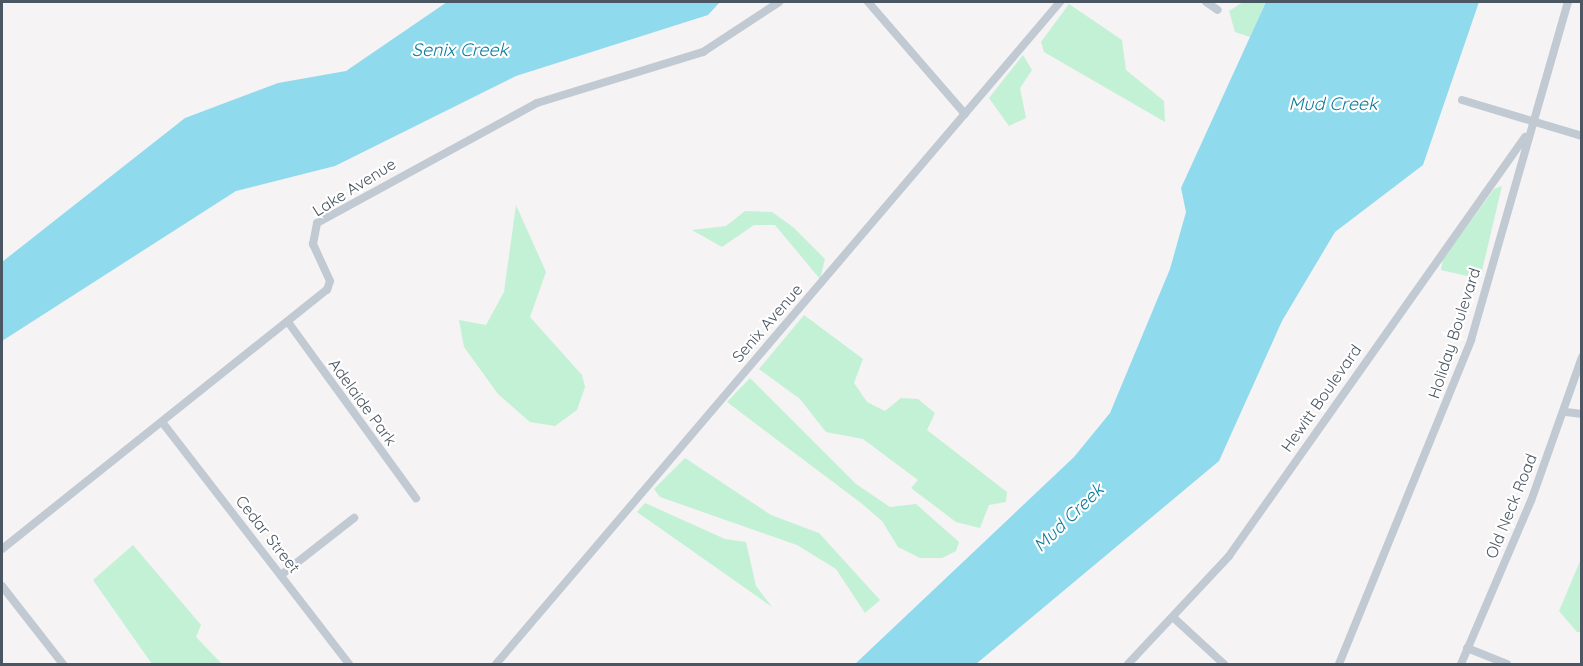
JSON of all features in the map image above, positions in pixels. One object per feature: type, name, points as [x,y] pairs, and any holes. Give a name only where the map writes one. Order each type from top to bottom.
[{"type":"street","name":"Lake Avenue","points":[[2,549],[327,290],[330,281],[313,233],[329,215],[537,103],[715,46],[779,2]]},
{"type":"street","points":[[868,2],[965,114]]},
{"type":"street","name":"Senix Avenue","points":[[496,664],[1060,2]]},
{"type":"street","points":[[1206,2],[1218,10]]},
{"type":"street","name":"Holiday Boulevard","points":[[1339,664],[1471,340],[1525,137],[1568,2]]},
{"type":"street","points":[[1462,100],[1581,136]]},
{"type":"street","name":"Hewitt Boulevard","points":[[1128,664],[1175,619],[1229,556],[1525,137]]},
{"type":"street","name":"Adelaide Park","points":[[288,322],[416,498]]},
{"type":"street","name":"Old Neck Road","points":[[1461,664],[1566,412],[1581,357]]},
{"type":"street","points":[[1566,412],[1581,414]]},
{"type":"street","name":"Cedar Street","points":[[162,422],[349,664]]},
{"type":"street","points":[[281,575],[354,518]]},
{"type":"street","points":[[2,586],[63,664]]},
{"type":"street","points":[[1175,619],[1224,664]]},
{"type":"street","points":[[1467,648],[1507,664]]},
{"type":"green space","points":[[1243,2],[1266,2],[1250,37],[1235,32],[1229,11]]},
{"type":"green space","points":[[1069,4],[1122,40],[1126,70],[1164,101],[1165,122],[1044,52],[1041,42]]},
{"type":"green space","points":[[1023,55],[1032,70],[1020,88],[1026,118],[1009,126],[989,98]]},
{"type":"green space","points":[[1502,186],[1480,279],[1441,270],[1443,259],[1494,189]]},
{"type":"green space","points":[[516,205],[546,272],[530,317],[582,375],[585,387],[577,410],[555,426],[530,422],[498,394],[464,347],[459,320],[486,325],[504,292]]},
{"type":"green space","points":[[745,211],[772,212],[793,227],[825,259],[820,279],[775,225],[754,225],[722,247],[692,230],[726,226]]},
{"type":"green space","points":[[804,315],[863,359],[854,383],[867,402],[885,411],[901,398],[918,399],[935,413],[927,430],[1007,492],[1006,502],[989,505],[980,528],[956,522],[911,488],[918,480],[863,439],[826,432],[800,399],[759,369]]},
{"type":"green space","points":[[750,378],[856,484],[890,507],[916,504],[959,542],[956,551],[942,558],[920,558],[898,547],[882,521],[861,503],[727,402]]},
{"type":"green space","points":[[685,458],[771,515],[819,533],[880,600],[865,613],[836,569],[797,545],[660,497],[654,489]]},
{"type":"green space","points":[[645,503],[725,539],[746,542],[756,586],[772,607],[637,512]]},
{"type":"green space","points":[[133,545],[201,625],[196,637],[222,664],[152,664],[93,580]]},
{"type":"green space","points":[[1581,559],[1581,632],[1577,632],[1559,611]]},
{"type":"water","name":"Senix Creek","points":[[447,2],[720,2],[708,15],[516,76],[335,166],[236,191],[2,341],[2,262],[185,118],[278,83],[346,71]]},
{"type":"water","name":"Mud Creek","points":[[1266,2],[1479,2],[1423,165],[1335,232],[1282,321],[1219,461],[976,664],[855,664],[1074,457],[1110,413],[1170,269],[1186,212],[1181,188]]}]
